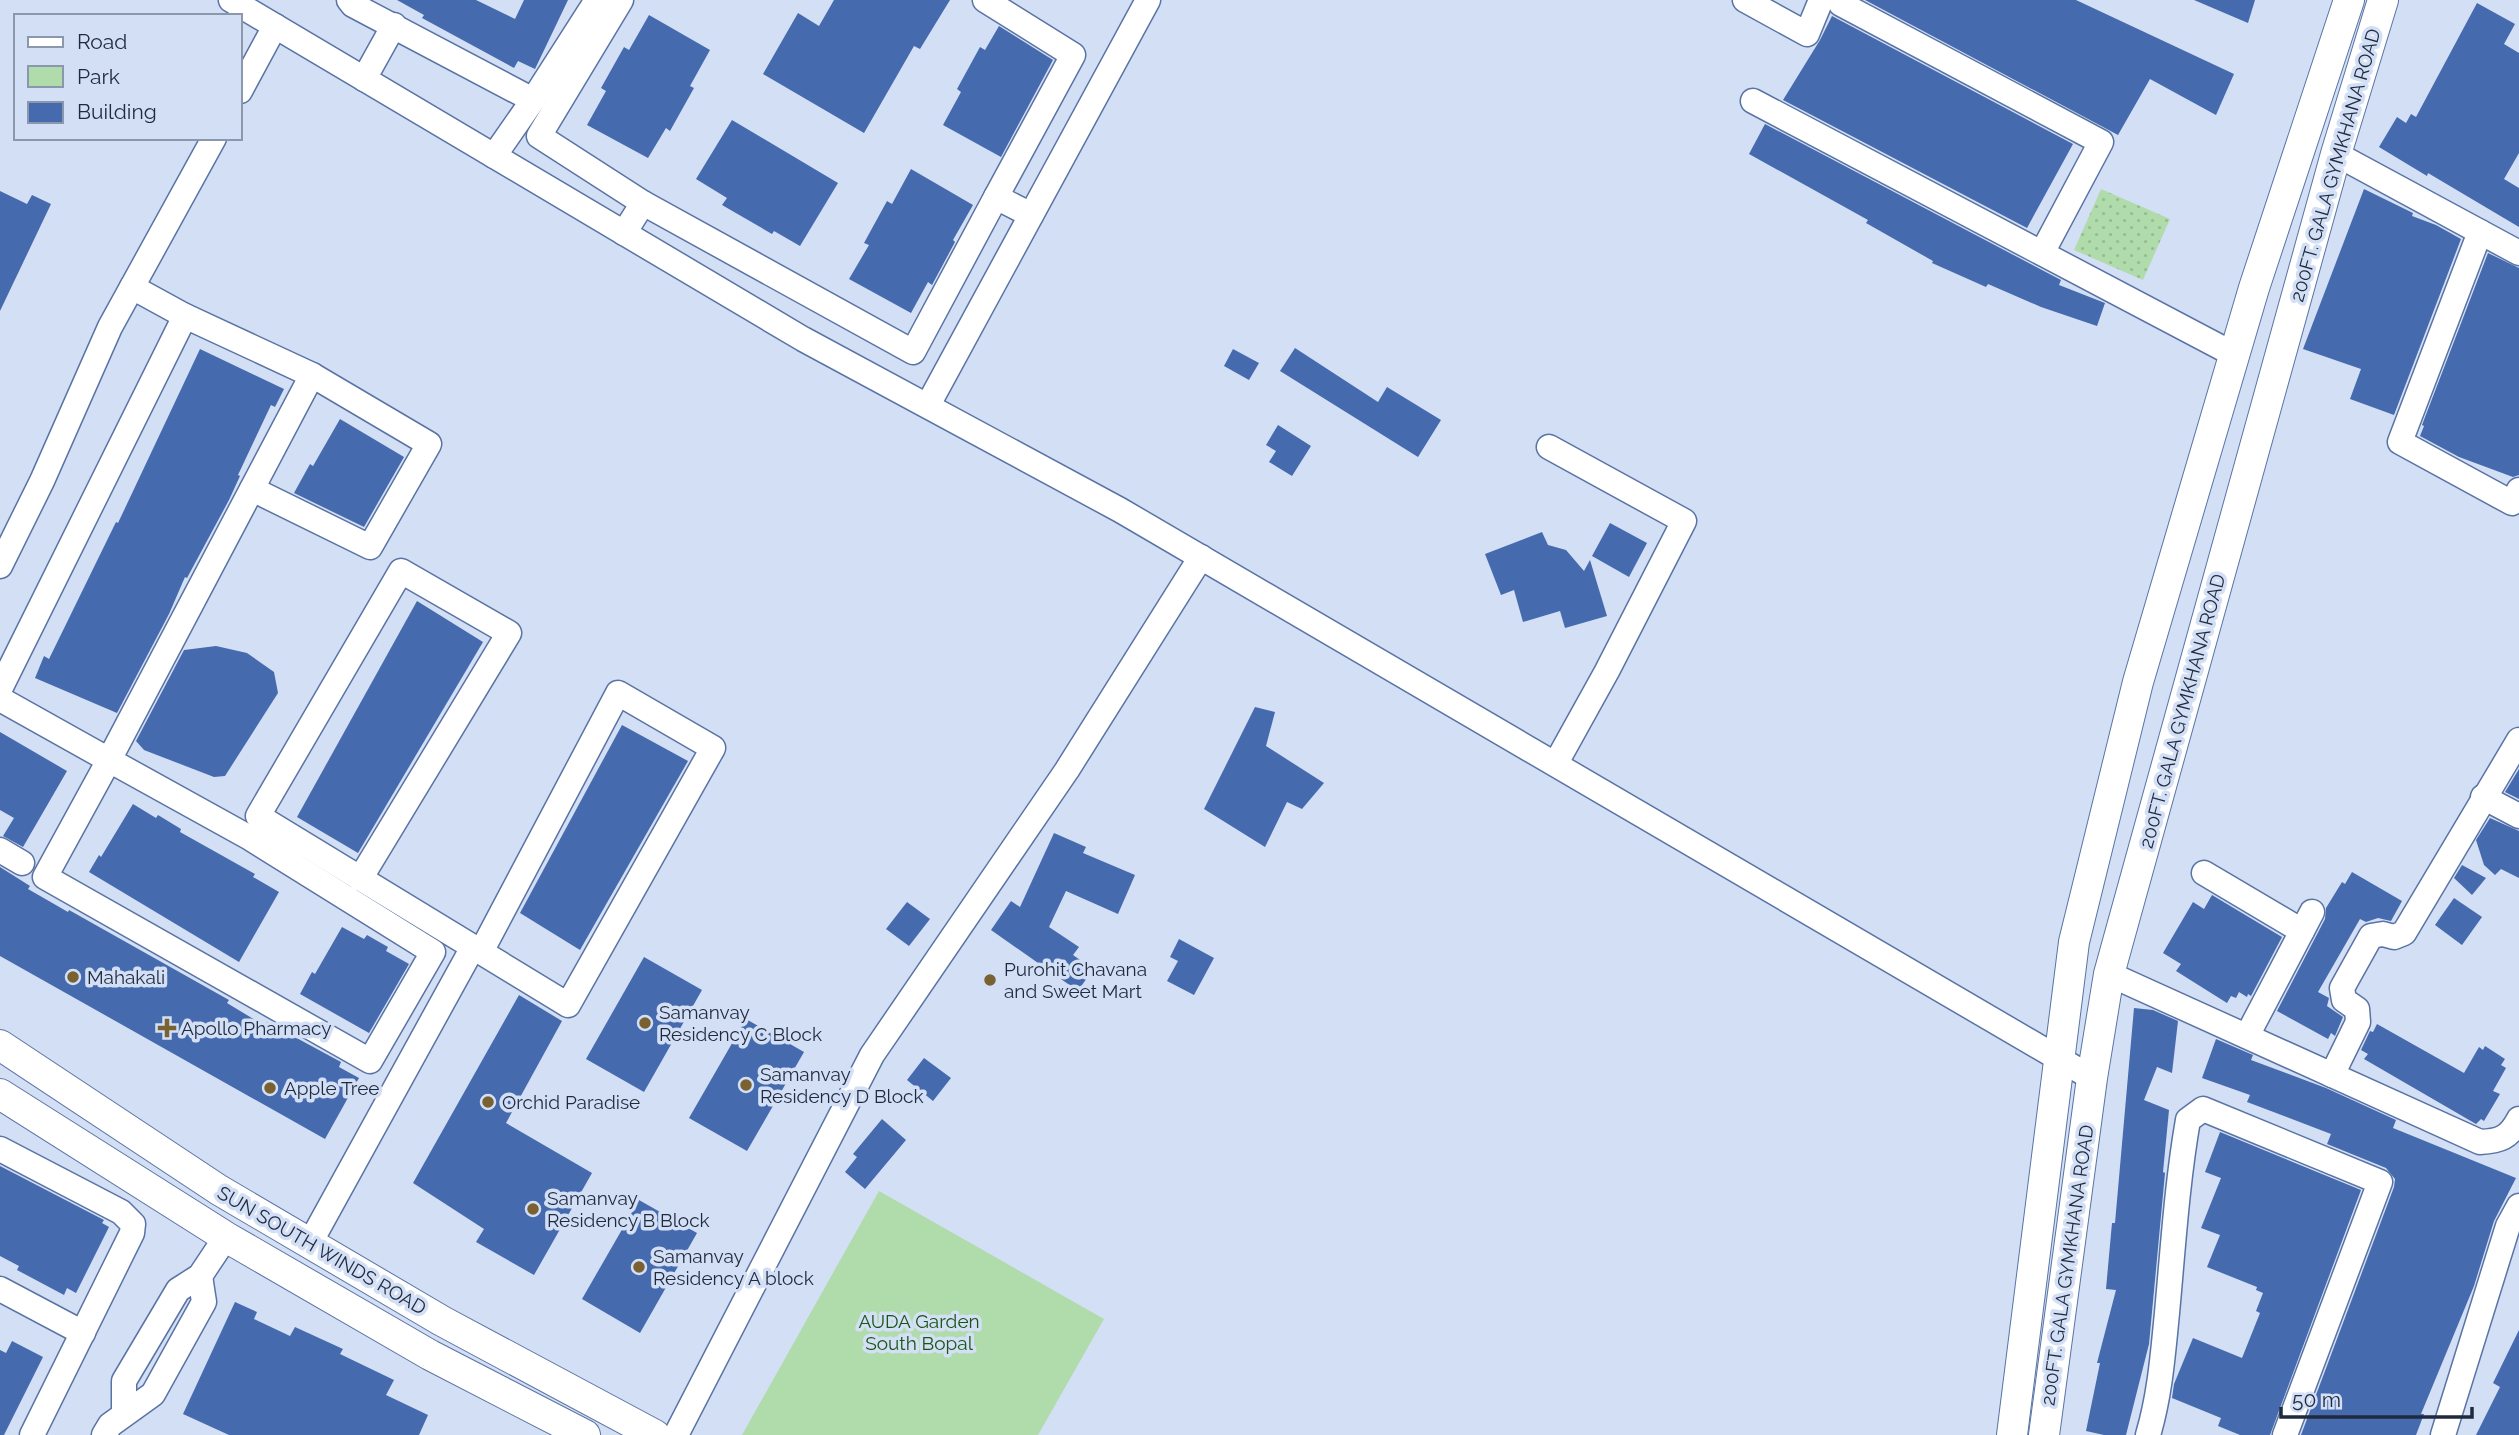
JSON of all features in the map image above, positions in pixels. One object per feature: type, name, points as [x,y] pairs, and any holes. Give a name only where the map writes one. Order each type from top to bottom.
[{"type":"street","points":[[231,0],[803,339],[1120,510],[2092,1078]]},
{"type":"street","points":[[349,0],[353,5],[533,100]]},
{"type":"street","points":[[494,156],[597,0]]},
{"type":"street","points":[[621,0],[539,136],[643,203],[913,352],[1073,55],[985,0]]},
{"type":"street","points":[[928,405],[1148,0]]},
{"type":"street","points":[[1745,0],[1807,34],[1831,2],[2101,142],[2042,253]]},
{"type":"street","points":[[2012,1435],[2074,942],[2138,682],[2254,288],[2349,0]]},
{"type":"street","name":"200FT. GALA GYMKHANA ROAD","points":[[2044,1435],[2092,1078],[2109,974],[2336,154],[2383,0]]},
{"type":"street","points":[[364,79],[394,25]]},
{"type":"street","points":[[242,86],[275,26]]},
{"type":"street","points":[[1753,101],[2235,355]]},
{"type":"street","points":[[0,566],[42,481],[110,327],[213,140]]},
{"type":"street","points":[[2336,154],[2519,253]]},
{"type":"street","points":[[996,197],[1031,215]]},
{"type":"street","points":[[624,233],[643,203]]},
{"type":"street","points":[[2480,232],[2400,442],[2512,503],[2519,490]]},
{"type":"street","points":[[132,287],[185,316],[312,375],[429,444],[370,547],[252,489]]},
{"type":"street","points":[[0,689],[185,316]]},
{"type":"street","points":[[0,699],[109,760],[250,838],[433,952],[370,1062],[45,877],[109,760],[312,375]]},
{"type":"street","points":[[1549,447],[1684,521],[1556,763]]},
{"type":"street","points":[[676,1435],[872,1055],[1067,770],[1201,557]]},
{"type":"street","points":[[310,1243],[477,950],[618,693],[713,748],[568,1005],[477,950],[360,879],[258,816],[401,571],[509,633],[360,879]]},
{"type":"street","points":[[2332,1075],[2358,1022],[2357,1009],[2344,1000],[2342,988],[2371,936],[2383,934],[2394,937],[2404,933],[2519,740]]},
{"type":"street","points":[[2483,797],[2519,816]]},
{"type":"street","points":[[0,850],[22,863]]},
{"type":"street","points":[[2204,873],[2307,921],[2247,1036]]},
{"type":"street","points":[[2109,974],[2480,1142],[2498,1141],[2515,1127],[2519,1119]]},
{"type":"street","name":"SUN SOUTH WINDS ROAD","points":[[0,1045],[219,1190],[442,1321],[655,1435]]},
{"type":"street","points":[[2,1099],[226,1237],[429,1355],[585,1435]]},
{"type":"street","points":[[2148,1435],[2154,1416],[2163,1352],[2180,1165],[2188,1120],[2203,1110],[2380,1182],[2285,1435]]},
{"type":"street","points":[[0,1149],[128,1217],[133,1224],[132,1233],[33,1435]]},
{"type":"street","points":[[128,1217],[144,1185]]},
{"type":"street","points":[[2443,1435],[2508,1226],[2519,1206]]},
{"type":"street","points":[[104,1435],[110,1425],[153,1394],[204,1302],[200,1276],[226,1237]]},
{"type":"street","points":[[0,1289],[83,1333]]},
{"type":"green space","points":[[2101,189],[2170,219],[2143,280],[2074,250]]},
{"type":"green space","name":"AUDA Garden South Bopal","points":[[879,1191],[1104,1319],[1038,1435],[742,1435]]},
{"type":"building","points":[[397,0],[476,0],[515,19],[524,0],[568,0],[535,69],[518,61],[514,68],[422,18],[424,15]]},
{"type":"building","points":[[834,0],[950,0],[920,49],[914,46],[864,133],[763,74],[798,13],[819,26]]},
{"type":"building","points":[[1865,0],[2076,0],[2234,74],[2216,115],[2150,79],[2118,135]]},
{"type":"building","points":[[2194,0],[2255,0],[2248,23]]},
{"type":"building","points":[[2477,3],[2515,24],[2504,44],[2519,53],[2519,153],[2504,179],[2519,188],[2519,227],[2379,147],[2397,117],[2406,123],[2411,114],[2416,117]]},
{"type":"building","points":[[649,15],[710,50],[690,86],[694,88],[670,131],[666,128],[648,158],[587,125],[606,91],[601,88],[624,47],[629,50]]},
{"type":"building","points":[[1832,16],[2073,144],[2027,228],[1783,100]]},
{"type":"building","points":[[999,26],[1053,60],[1001,157],[943,125],[961,92],[957,89],[980,47],[985,50]]},
{"type":"building","points":[[732,120],[838,183],[800,246],[774,231],[772,234],[722,205],[727,198],[696,179]]},
{"type":"building","points":[[1765,124],[2061,280],[2059,285],[2105,303],[2097,326],[2041,307],[1988,284],[1986,287],[1932,263],[1933,261],[1866,223],[1868,220],[1749,154]]},
{"type":"building","points":[[911,169],[973,205],[932,285],[928,282],[911,313],[849,279],[869,245],[864,243],[887,201],[892,204]]},
{"type":"building","points":[[2364,189],[2461,239],[2394,415],[2350,399],[2361,369],[2303,349]]},
{"type":"building","points":[[0,191],[27,204],[32,195],[51,204],[0,311]]},
{"type":"building","points":[[2488,253],[2519,268],[2519,475],[2513,477],[2459,457],[2420,436]]},
{"type":"building","points":[[1295,348],[1378,402],[1387,387],[1441,420],[1418,457],[1280,371]]},
{"type":"building","points":[[200,349],[284,389],[275,407],[271,405],[229,500],[187,578],[185,577],[169,614],[117,713],[35,678],[44,656],[49,659],[116,522],[118,523]]},
{"type":"building","points":[[1233,349],[1259,363],[1249,380],[1224,366]]},
{"type":"building","points":[[340,419],[404,457],[364,527],[294,493]]},
{"type":"building","points":[[1278,425],[1311,446],[1292,476],[1269,462],[1276,451],[1266,445]]},
{"type":"building","points":[[1610,523],[1647,543],[1629,577],[1592,556]]},
{"type":"building","points":[[1542,532],[1548,545],[1566,550],[1584,571],[1590,560],[1607,616],[1565,628],[1560,611],[1523,622],[1514,590],[1501,595],[1485,554]]},
{"type":"building","points":[[417,601],[483,642],[358,853],[297,817]]},
{"type":"building","points":[[216,646],[247,653],[274,672],[278,693],[225,776],[214,777],[144,750],[136,741],[184,650]]},
{"type":"building","points":[[1255,707],[1275,712],[1266,746],[1324,783],[1302,809],[1287,802],[1265,847],[1204,809]]},
{"type":"building","points":[[622,725],[688,761],[580,950],[520,913]]},
{"type":"building","points":[[0,732],[67,771],[23,847],[3,836],[14,818],[0,810]]},
{"type":"building","points":[[2519,769],[2519,799],[2505,792]]},
{"type":"building","points":[[133,804],[156,818],[158,815],[181,829],[180,832],[255,874],[253,877],[279,892],[239,962],[89,872]]},
{"type":"building","points":[[2490,818],[2519,831],[2519,878],[2501,869],[2495,875],[2484,865],[2476,840]]},
{"type":"building","points":[[1054,833],[1086,847],[1083,853],[1135,875],[1118,914],[1066,891],[1049,927],[1079,947],[1073,955],[1093,969],[1078,991],[991,930],[1011,901],[1020,907]]},
{"type":"building","points":[[2462,865],[2486,878],[2472,895],[2454,878]]},
{"type":"building","points":[[0,867],[30,886],[28,889],[229,1000],[227,1003],[265,1026],[267,1022],[341,1062],[339,1067],[359,1078],[325,1139],[0,956]]},
{"type":"building","points":[[2352,872],[2402,901],[2391,921],[2378,918],[2366,922],[2360,919],[2318,992],[2329,998],[2327,1006],[2343,1017],[2335,1036],[2331,1033],[2328,1039],[2277,1011],[2325,919],[2326,908],[2342,882],[2345,884]]},
{"type":"building","points":[[2212,895],[2282,937],[2251,996],[2248,994],[2247,997],[2239,992],[2236,998],[2231,996],[2227,1003],[2176,971],[2181,964],[2163,953],[2193,902],[2204,909]]},
{"type":"building","points":[[2454,898],[2482,917],[2462,945],[2435,925]]},
{"type":"building","points":[[907,902],[930,919],[909,946],[886,929]]},
{"type":"building","points":[[342,927],[364,939],[367,935],[388,947],[386,951],[409,964],[369,1033],[300,994]]},
{"type":"building","points":[[1179,939],[1214,958],[1194,995],[1167,981],[1178,961],[1170,957]]},
{"type":"building","name":"Samanvay Residency C Block","points":[[644,957],[702,990],[644,1092],[586,1059]]},
{"type":"building","points":[[519,995],[562,1021],[506,1123],[592,1173],[534,1275],[476,1242],[484,1229],[413,1183]]},
{"type":"building","points":[[2134,1008],[2153,1010],[2178,1021],[2172,1073],[2157,1067],[2144,1100],[2169,1110],[2149,1344],[2126,1435],[2104,1435],[2086,1431],[2100,1363],[2097,1363],[2116,1290],[2106,1289],[2112,1223],[2115,1223]]},
{"type":"building","name":"Samanvay Residency D Block","points":[[746,1019],[804,1052],[747,1151],[689,1118]]},
{"type":"building","points":[[2377,1024],[2464,1073],[2479,1047],[2483,1050],[2485,1046],[2505,1059],[2501,1065],[2506,1068],[2493,1091],[2500,1094],[2484,1121],[2481,1119],[2476,1124],[2364,1059],[2368,1054],[2361,1050],[2370,1031],[2373,1032]]},
{"type":"building","points":[[2216,1039],[2253,1055],[2251,1060],[2326,1088],[2396,1120],[2393,1128],[2516,1178],[2494,1221],[2474,1286],[2421,1414],[2424,1414],[2416,1435],[2301,1435],[2395,1179],[2386,1168],[2327,1144],[2331,1134],[2247,1102],[2250,1095],[2202,1078]]},
{"type":"building","points":[[924,1058],[951,1078],[933,1101],[907,1080]]},
{"type":"building","points":[[882,1119],[906,1140],[865,1189],[845,1172],[857,1157],[853,1154]]},
{"type":"building","points":[[2220,1132],[2361,1190],[2270,1435],[2240,1435],[2218,1426],[2221,1418],[2172,1398],[2174,1384],[2193,1338],[2242,1358],[2260,1313],[2256,1311],[2263,1293],[2256,1290],[2257,1287],[2207,1267],[2220,1235],[2201,1228],[2221,1178],[2205,1172]]},
{"type":"building","points":[[0,1166],[104,1220],[102,1223],[109,1227],[76,1293],[67,1288],[64,1295],[17,1270],[19,1266],[0,1256]]},
{"type":"building","name":"Samanvay Residency A block","points":[[639,1200],[697,1233],[640,1333],[582,1299]]},
{"type":"building","points":[[235,1302],[257,1312],[254,1319],[290,1336],[295,1327],[343,1349],[340,1354],[394,1380],[386,1395],[428,1415],[419,1435],[229,1435],[183,1414]]},
{"type":"building","points":[[2519,1330],[2519,1435],[2476,1435],[2500,1387],[2493,1383]]},
{"type":"building","points":[[12,1341],[43,1357],[4,1435],[0,1435],[0,1350],[6,1353]]},
{"type":"place","name":"Mahakali","points":[[73,977]]},
{"type":"place","name":"Purohit Chavana and Sweet Mart","points":[[990,980]]},
{"type":"place","name":"Samanvay Residency C Block","points":[[645,1023]]},
{"type":"place","name":"Apollo Pharmacy","points":[[167,1028]]},
{"type":"place","name":"Samanvay Residency D Block","points":[[746,1085]]},
{"type":"place","name":"Apple Tree","points":[[270,1088]]},
{"type":"place","name":"Orchid Paradise","points":[[488,1102]]},
{"type":"place","name":"Samanvay Residency B Block","points":[[533,1209]]},
{"type":"place","name":"Samanvay Residency A block","points":[[639,1267]]}]
